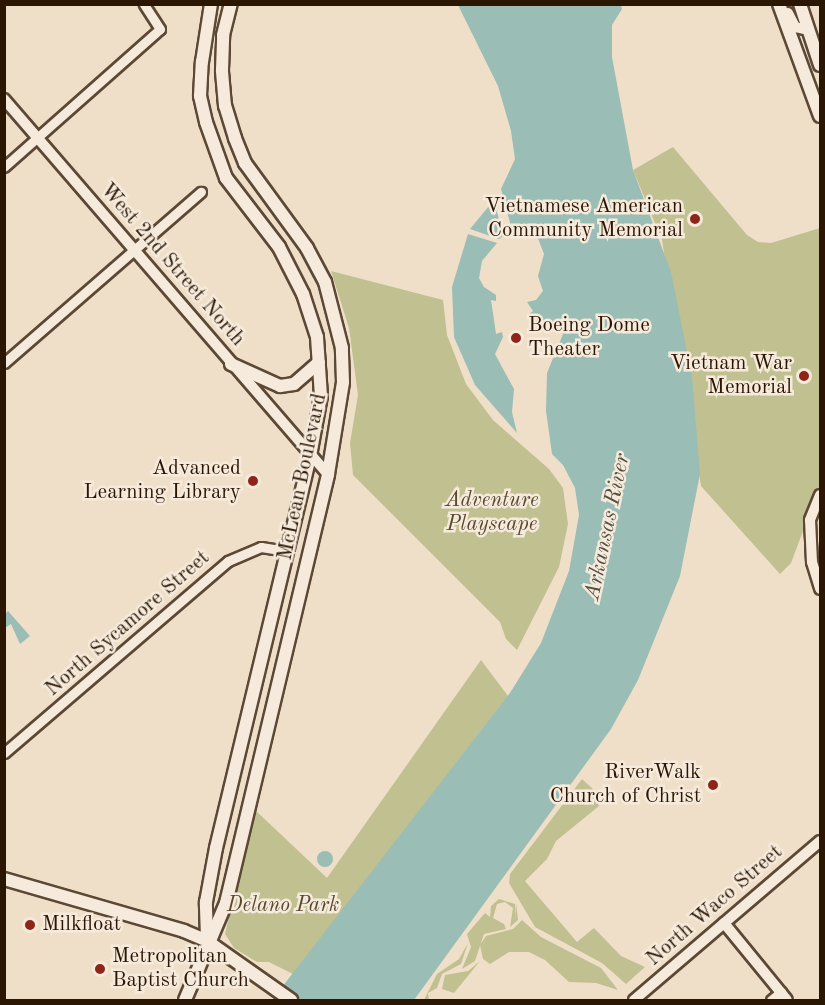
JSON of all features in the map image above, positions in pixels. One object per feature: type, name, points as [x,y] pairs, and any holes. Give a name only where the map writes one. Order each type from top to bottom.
[{"type":"main road","name":"McLean Boulevard","points":[[207,941],[206,902],[216,848],[285,551],[319,418],[319,362],[309,309],[290,266],[226,178],[206,122],[201,96],[202,62],[211,4]]},
{"type":"main road","name":"McLean Boulevard","points":[[185,1000],[207,941],[226,903],[340,416],[340,337],[325,282],[307,248],[245,164],[225,106],[222,70],[223,35],[231,4]]},
{"type":"main road","points":[[779,4],[789,38],[820,116]]},
{"type":"main road","points":[[800,4],[820,65]]},
{"type":"main road","points":[[231,364],[261,381],[280,386],[294,384],[319,362]]},
{"type":"main road","points":[[4,879],[176,928],[207,941],[291,1000]]},
{"type":"street","points":[[4,166],[160,29],[144,4]]},
{"type":"street","points":[[785,4],[795,27],[808,30]]},
{"type":"street","points":[[789,38],[808,30]]},
{"type":"street","name":"West 2nd Street North","points":[[4,99],[310,456],[328,474]]},
{"type":"street","points":[[4,363],[201,192]]},
{"type":"street","points":[[820,495],[810,520],[812,562],[820,589]]},
{"type":"street","points":[[812,542],[820,533]]},
{"type":"street","name":"North Sycamore Street","points":[[4,753],[228,561],[249,549],[285,551]]},
{"type":"street","name":"North Waco Street","points":[[634,1000],[820,841]]},
{"type":"street","points":[[724,923],[784,996],[771,1000]]},
{"type":"green space","points":[[673,147],[747,235],[758,242],[771,243],[820,228],[820,486],[791,563],[780,574],[701,486],[662,240],[633,170]]},
{"type":"green space","name":"Adventure Playscape","points":[[331,271],[443,300],[447,335],[466,384],[493,420],[549,469],[563,488],[568,524],[559,567],[517,650],[506,639],[500,622],[353,475],[350,443],[358,395],[349,328]]},
{"type":"green space","name":"Delano Park","points":[[481,660],[508,696],[293,974],[269,962],[257,962],[234,948],[225,934],[254,809],[327,878]]},
{"type":"green space","points":[[582,779],[594,790],[599,806],[556,841],[547,859],[525,881],[577,942],[594,928],[621,956],[645,967],[626,984],[602,963],[535,927],[509,883],[510,874]]},
{"type":"green space","points":[[499,899],[515,904],[516,919],[516,902],[518,920],[510,927],[513,908],[505,902],[497,904],[493,918],[504,924],[506,929],[484,934],[475,961],[462,969],[471,947],[467,934],[485,913],[490,917],[491,906]]},
{"type":"green space","points":[[522,920],[541,937],[601,968],[618,990],[596,983],[569,982],[545,960],[529,952],[509,952],[490,964],[483,959],[480,945],[486,936],[513,929]]},
{"type":"green space","points":[[468,943],[461,964],[442,974],[437,988],[428,993],[429,1000],[424,1000],[437,974],[459,959]]},
{"type":"green space","points":[[480,961],[454,993],[442,989],[445,975],[468,971]]},
{"type":"water","name":"Arkansas River","points":[[458,5],[621,5],[622,9],[612,25],[612,57],[633,170],[671,272],[692,377],[700,474],[680,576],[638,680],[611,729],[414,1000],[272,1000],[510,693],[541,643],[569,571],[579,515],[575,488],[563,465],[552,454],[546,411],[547,373],[563,334],[530,322],[529,314],[533,311],[527,302],[536,300],[543,291],[538,276],[544,254],[537,236],[527,227],[512,230],[501,189],[515,159],[511,131],[498,86]]},
{"type":"water","points":[[494,200],[503,236],[499,239],[470,229]]},
{"type":"water","points":[[468,234],[497,243],[482,261],[479,278],[484,287],[496,295],[496,301],[491,300],[496,334],[502,332],[503,337],[495,354],[514,389],[512,412],[517,433],[475,385],[454,337],[452,287]]},
{"type":"water","points":[[8,611],[30,636],[20,644],[11,624],[5,628],[5,614]]},
{"type":"water","points":[[325,851],[331,853],[333,859],[331,865],[325,867],[319,865],[317,859],[319,853]]},
{"type":"place","name":"Vietnamese American Community Memorial","points":[[695,219]]},
{"type":"place","name":"Boeing Dome Theater","points":[[516,338]]},
{"type":"place","name":"Vietnam War Memorial","points":[[804,376]]},
{"type":"place","name":"Advanced Learning Library","points":[[253,481]]},
{"type":"place","name":"RiverWalk Church of Christ","points":[[713,785]]},
{"type":"place","name":"Milkfloat","points":[[30,925]]},
{"type":"place","name":"Metropolitan Baptist Church","points":[[100,969]]}]
